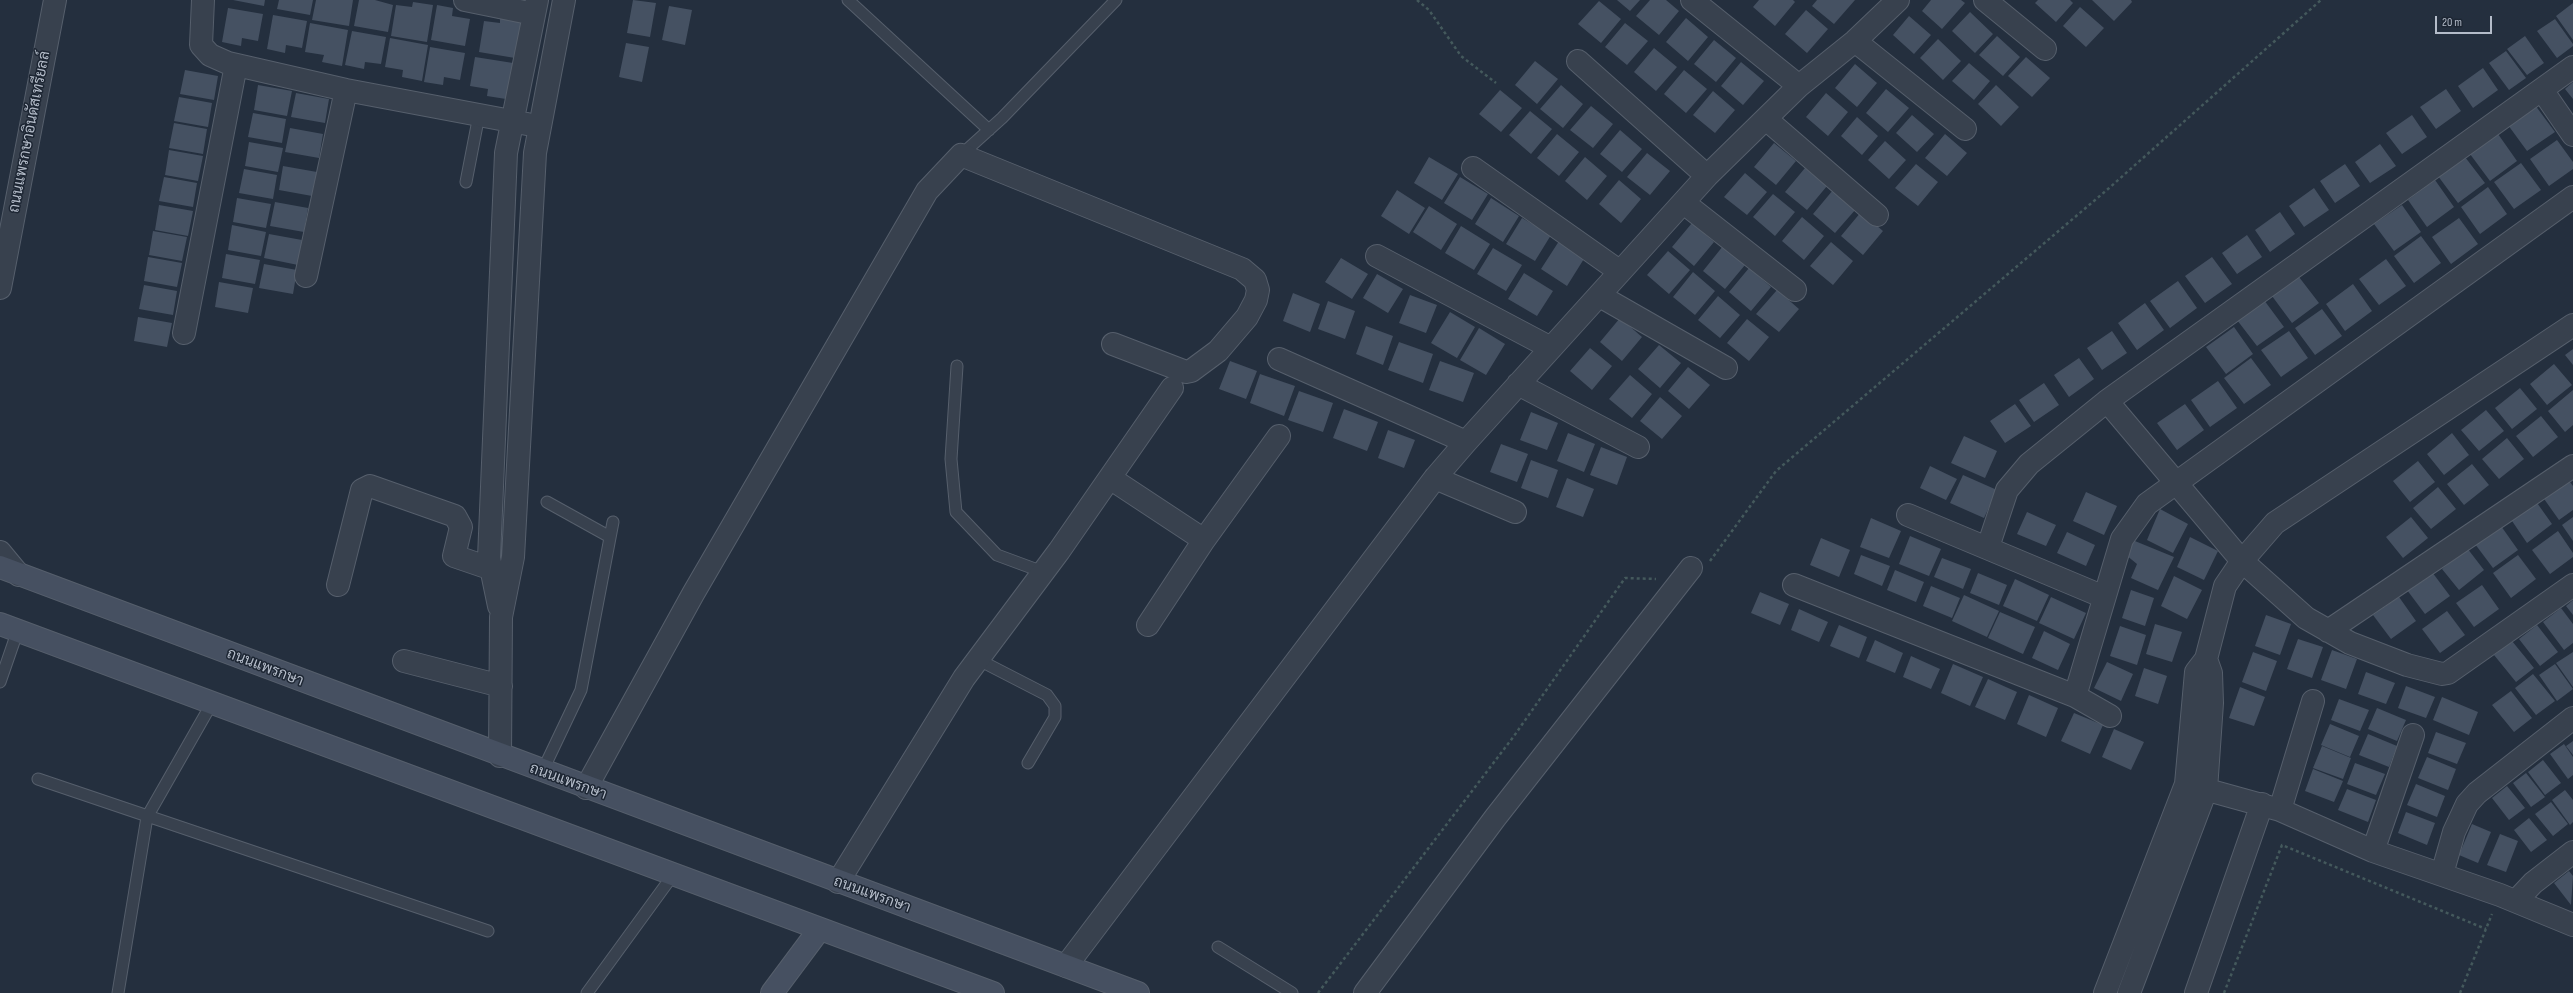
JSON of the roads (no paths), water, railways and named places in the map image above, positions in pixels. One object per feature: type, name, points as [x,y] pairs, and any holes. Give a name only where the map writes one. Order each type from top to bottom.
[{"type":"main road","name":"ถนนแพรกษา","points":[[10,571],[542,772],[1138,993]]},
{"type":"main road","points":[[9,627],[979,991]]},
{"type":"main road","points":[[772,993],[819,930]]},
{"type":"street","name":"ถนนแพรกษาอินดัสเทรียลล์","points":[[0,288],[55,0]]},
{"type":"street","points":[[203,0],[201,45],[210,55],[236,65],[346,90],[540,127]]},
{"type":"street","points":[[466,0],[535,7],[506,153],[489,558],[501,617],[502,686],[500,756]]},
{"type":"street","points":[[501,617],[513,557],[535,153],[564,0]]},
{"type":"street","points":[[1692,0],[1799,86]]},
{"type":"street","points":[[1984,0],[2045,49]]},
{"type":"street","points":[[1066,966],[1435,478],[1518,384],[1600,296],[1619,271],[1684,203],[1707,176],[1799,86],[1855,41],[1889,3]]},
{"type":"street","points":[[1855,41],[1965,129]]},
{"type":"street","points":[[1578,61],[1707,176]]},
{"type":"street","points":[[184,334],[236,65]]},
{"type":"street","points":[[1988,547],[2007,490],[2029,464],[2106,401],[2573,67]]},
{"type":"street","points":[[306,276],[346,90]]},
{"type":"street","points":[[2542,90],[2573,135]]},
{"type":"street","points":[[1766,119],[1877,215]]},
{"type":"street","points":[[586,788],[693,594],[927,191],[961,155],[1242,269],[1255,280],[1258,290],[1256,300],[1247,317],[1218,351],[1191,371],[1186,372],[1113,344]]},
{"type":"street","points":[[1473,168],[1619,271]]},
{"type":"street","points":[[2075,696],[2122,539],[2147,504],[2573,196]]},
{"type":"street","points":[[1684,203],[1795,290]]},
{"type":"street","points":[[1377,256],[1551,348]]},
{"type":"street","points":[[1600,296],[1726,368]]},
{"type":"street","points":[[2129,993],[2196,787],[2212,703],[2211,673],[2206,659],[2225,586],[2242,561],[2275,523],[2573,325]]},
{"type":"street","points":[[499,334],[525,336]]},
{"type":"street","points":[[1279,359],[1466,442]]},
{"type":"street","points":[[1518,384],[1638,447]]},
{"type":"street","points":[[838,882],[964,678],[979,660],[1043,572],[1172,388]]},
{"type":"street","points":[[2106,401],[2242,561],[2306,618],[2350,643],[2407,665],[2442,674],[2448,673],[2573,585]]},
{"type":"street","points":[[1148,625],[1204,540],[1279,436]]},
{"type":"street","points":[[2328,631],[2573,466]]},
{"type":"street","points":[[1110,478],[1204,540]]},
{"type":"street","points":[[1435,478],[1515,512]]},
{"type":"street","points":[[338,585],[362,490],[370,486],[454,516],[461,528],[454,556],[492,569]]},
{"type":"street","points":[[1908,515],[1988,547],[2104,597]]},
{"type":"street","points":[[0,552],[10,571]]},
{"type":"street","points":[[1364,993],[1495,818],[1700,566]]},
{"type":"street","points":[[1794,584],[2075,696],[2110,716]]},
{"type":"street","points":[[404,661],[502,686]]},
{"type":"street","points":[[2196,993],[2313,701]]},
{"type":"street","points":[[2442,874],[2454,832],[2467,804],[2477,793],[2573,718]]},
{"type":"street","points":[[2373,851],[2413,735]]},
{"type":"street","points":[[2196,787],[2271,807],[2373,851],[2516,901],[2573,925]]},
{"type":"street","points":[[2105,993],[2196,787]]},
{"type":"street","points":[[2516,901],[2533,883],[2573,852]]},
{"type":"lane","points":[[848,0],[989,130]]},
{"type":"lane","points":[[961,155],[989,130],[1116,0]]},
{"type":"lane","points":[[466,182],[479,115]]},
{"type":"lane","points":[[957,366],[951,459],[956,512],[997,555],[1043,572]]},
{"type":"lane","points":[[547,502],[610,537]]},
{"type":"lane","points":[[542,772],[581,690],[613,522]]},
{"type":"lane","points":[[0,682],[9,627]]},
{"type":"lane","points":[[979,660],[1047,695],[1055,706],[1054,718],[1028,763]]},
{"type":"lane","points":[[118,993],[147,817],[212,703]]},
{"type":"lane","points":[[38,779],[488,931]]},
{"type":"lane","points":[[586,993],[673,875]]},
{"type":"lane","points":[[1218,948],[1292,993]]}]
